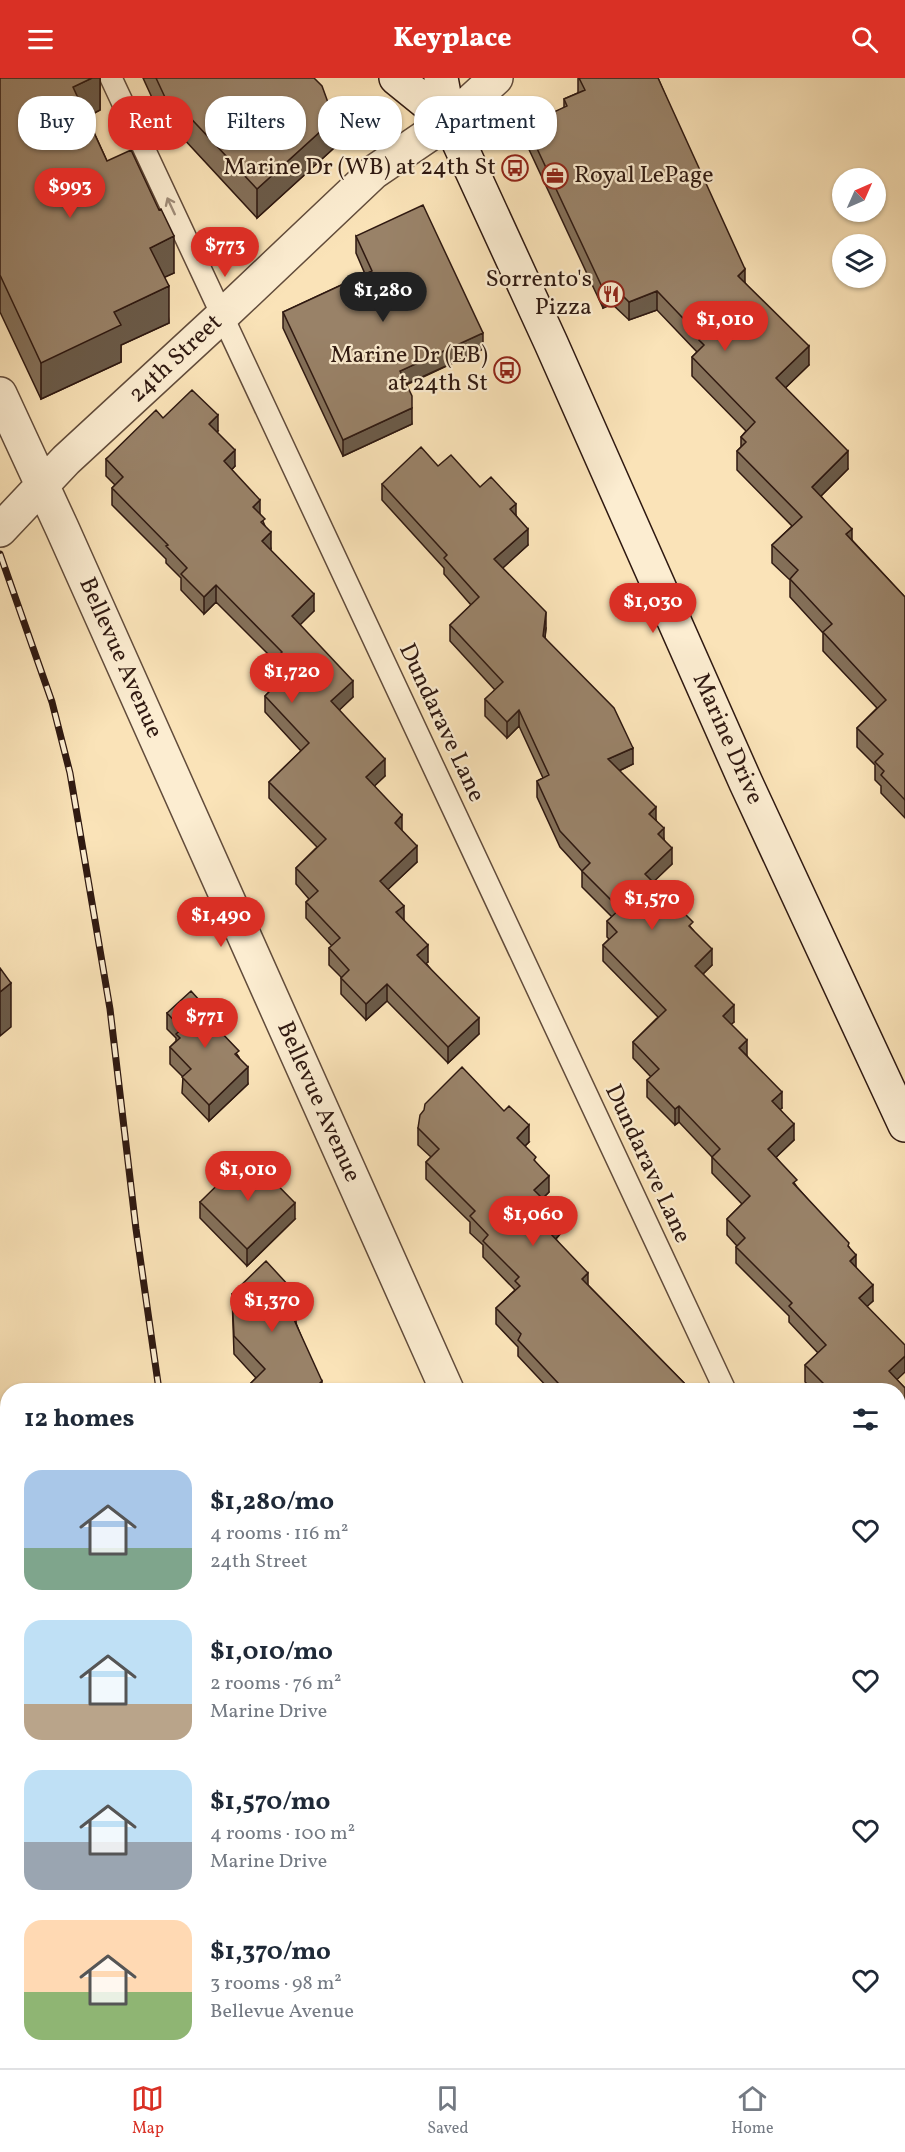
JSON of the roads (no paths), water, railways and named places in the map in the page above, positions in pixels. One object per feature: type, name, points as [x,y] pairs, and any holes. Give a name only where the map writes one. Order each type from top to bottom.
[{"type":"street","name":"Marine Drive","points":[[396,78],[418,96]]},
{"type":"street","name":"Marine Drive","points":[[441,78],[444,96]]},
{"type":"street","name":"24th Street","points":[[476,96],[496,78]]},
{"type":"street","name":"24th Street","points":[[0,530],[42,485],[374,172],[414,145]]},
{"type":"street","name":"Marine Drive","points":[[462,150],[551,342],[746,783],[905,1125]]},
{"type":"street","name":"Bellevue Avenue","points":[[0,394],[444,1383]]},
{"type":"lane","name":"Dundarave Lane","points":[[111,78],[722,1383]]},
{"type":"railway","points":[[0,554],[52,702],[70,773],[110,1009],[136,1229],[158,1383]]},
{"type":"place","name":"Marine Dr (WB) at 24th St","points":[[515,168]]},
{"type":"place","name":"Royal LePage","points":[[555,176]]},
{"type":"place","name":"Sorrento's Pizza","points":[[611,294]]},
{"type":"place","name":"Marine Dr (EB) at 24th St","points":[[507,370]]}]
